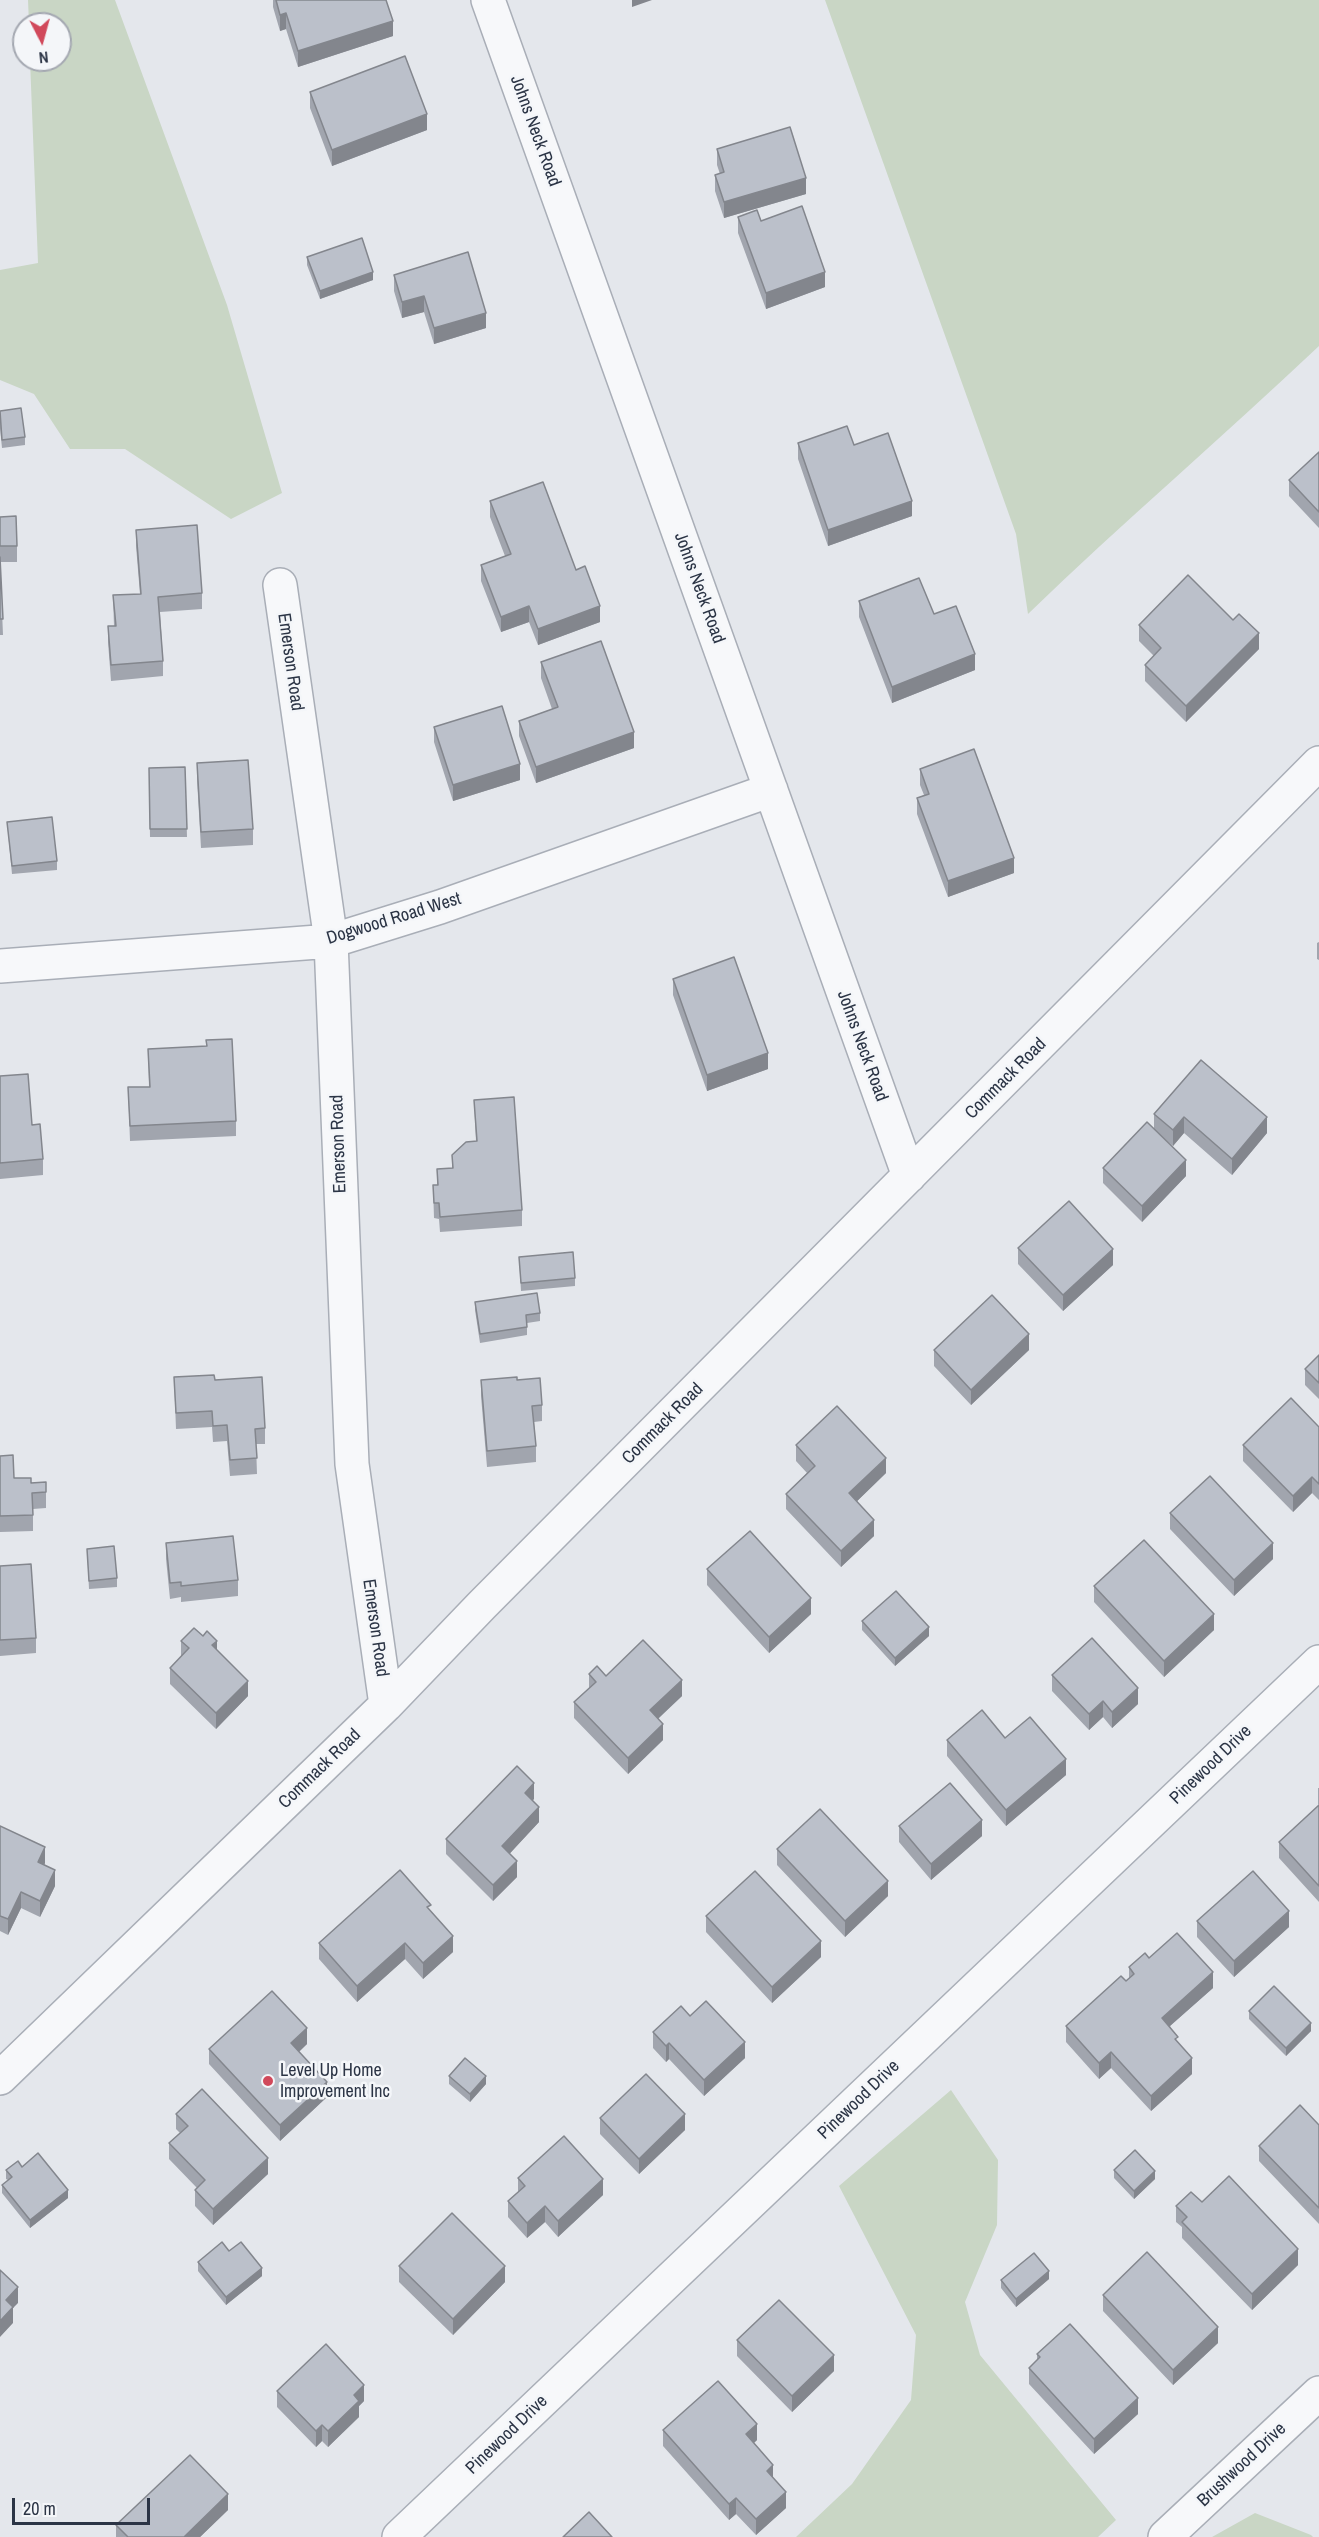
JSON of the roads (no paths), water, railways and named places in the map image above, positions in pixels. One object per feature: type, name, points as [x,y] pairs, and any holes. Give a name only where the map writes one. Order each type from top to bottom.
[{"type":"street","name":"Johns Neck Road","points":[[488,0],[909,1176]]},
{"type":"street","name":"Emerson Road","points":[[280,585],[331,941],[352,1464],[386,1705]]},
{"type":"street","name":"Commack Road","points":[[0,2078],[386,1705],[482,1605],[1319,763]]},
{"type":"street","name":"Dogwood Road West","points":[[0,966],[331,941],[440,907],[771,790]]},
{"type":"street","name":"Pinewood Drive","points":[[399,2537],[1319,1662]]},
{"type":"street","name":"Brushwood Drive","points":[[1165,2537],[1319,2393]]},
{"type":"place","name":"Level Up Home Improvement Inc","points":[[268,2081]]}]
